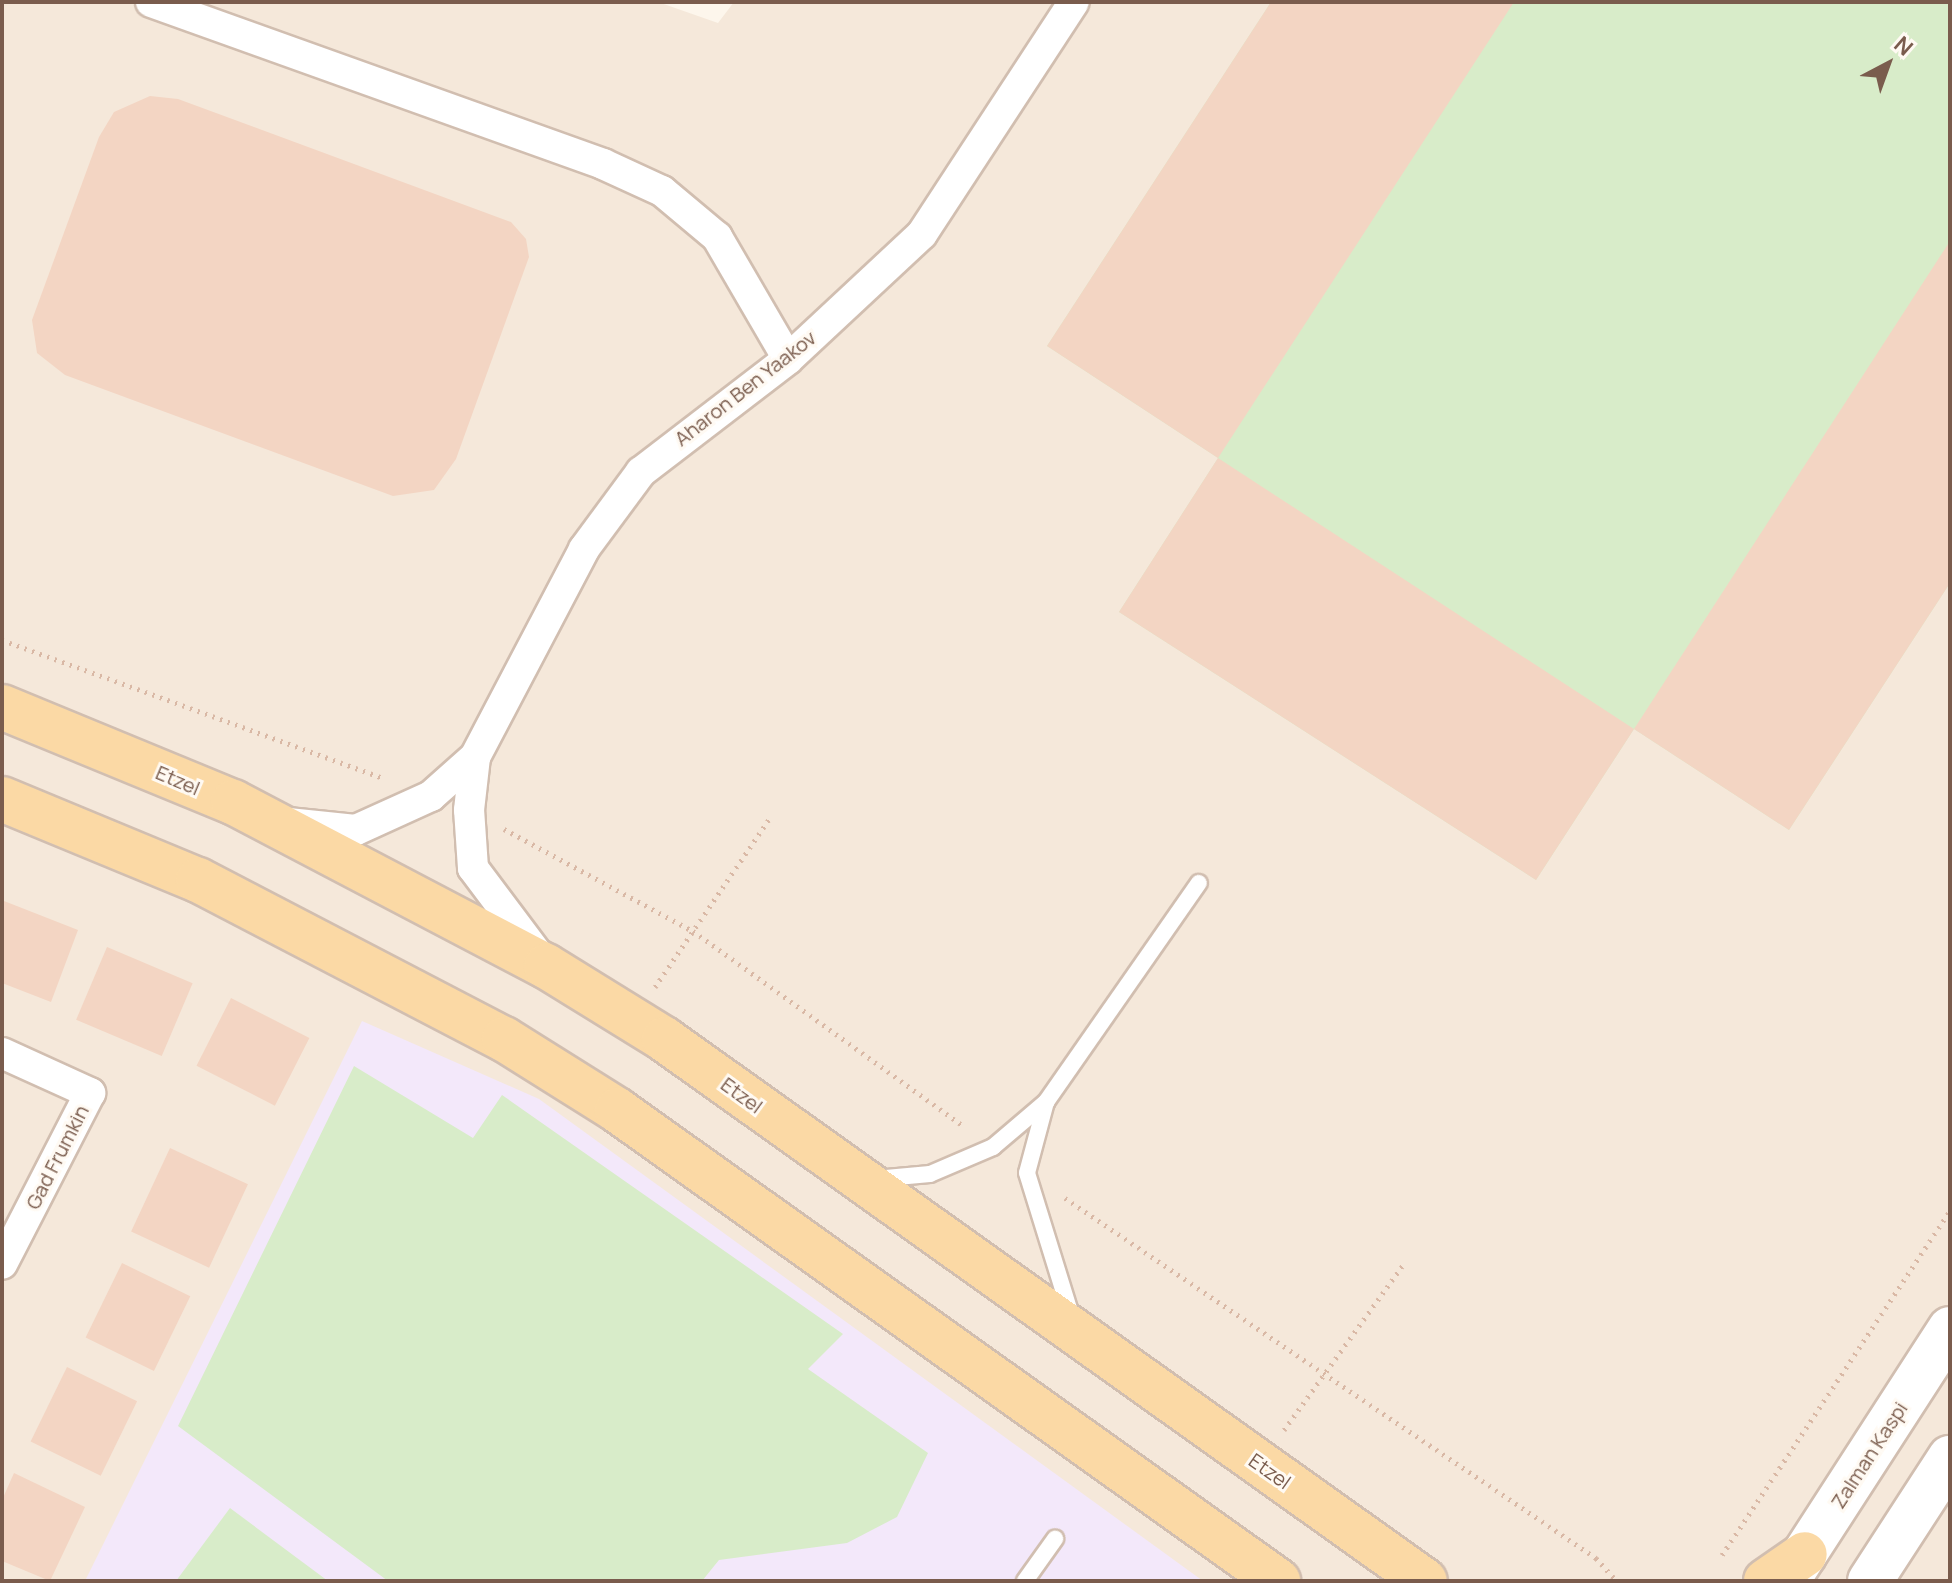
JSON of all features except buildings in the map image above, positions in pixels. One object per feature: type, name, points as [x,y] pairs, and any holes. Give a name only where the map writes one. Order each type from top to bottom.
[{"type":"main road","name":"Etzel","points":[[2,707],[272,821],[546,966],[633,1020],[862,1180],[1425,1581]]},
{"type":"main road","points":[[2,799],[198,880],[504,1039],[617,1110],[1278,1581]]},
{"type":"main road","points":[[1766,1581],[1796,1567]]},
{"type":"street","points":[[151,2],[603,164],[662,191],[717,237],[788,359]]},
{"type":"street","name":"Aharon Ben Yaakov","points":[[272,821],[356,830],[431,796],[475,757],[584,549],[641,472],[788,359],[922,234],[1074,2]]},
{"type":"street","name":"Aharon Ben Yaakov","points":[[475,757],[469,810],[473,868],[546,966]]},
{"type":"street","name":"Gad Frumkin","points":[[2,1053],[90,1093],[2,1264]]},
{"type":"street","name":"Zalman Kaspi","points":[[1796,1567],[1950,1329]]},
{"type":"street","points":[[1870,1581],[1950,1458]]},
{"type":"lane","points":[[862,1180],[930,1174],[993,1147],[1046,1102],[1199,883]]},
{"type":"lane","points":[[1046,1102],[1027,1173],[1078,1334]]},
{"type":"lane","points":[[1025,1581],[1055,1539]]},
{"type":"path","points":[[2,640],[431,796]]},
{"type":"path","points":[[469,810],[693,931],[993,1147]]},
{"type":"path","points":[[633,1020],[769,819]]},
{"type":"path","points":[[1027,1173],[1326,1372],[1596,1558],[1617,1581]]},
{"type":"path","points":[[1722,1555],[1950,1210]]},
{"type":"path","points":[[1260,1463],[1405,1262]]},
{"type":"shaded area","points":[[2,2],[658,2],[718,23],[734,2],[1950,2],[1950,1581],[2,1581]]},
{"type":"shaded area","points":[[362,1021],[539,1099],[1203,1581],[85,1581]]},
{"type":"green space","points":[[1271,2],[1950,2],[1950,583],[1789,830],[1634,729],[1536,880],[1119,612],[1218,458],[1047,346]]},
{"type":"green space","points":[[354,1066],[473,1138],[502,1095],[843,1334],[808,1369],[928,1453],[897,1517],[847,1543],[719,1560],[702,1581],[388,1581],[178,1426]]},
{"type":"green space","points":[[230,1508],[328,1581],[176,1581]]}]
